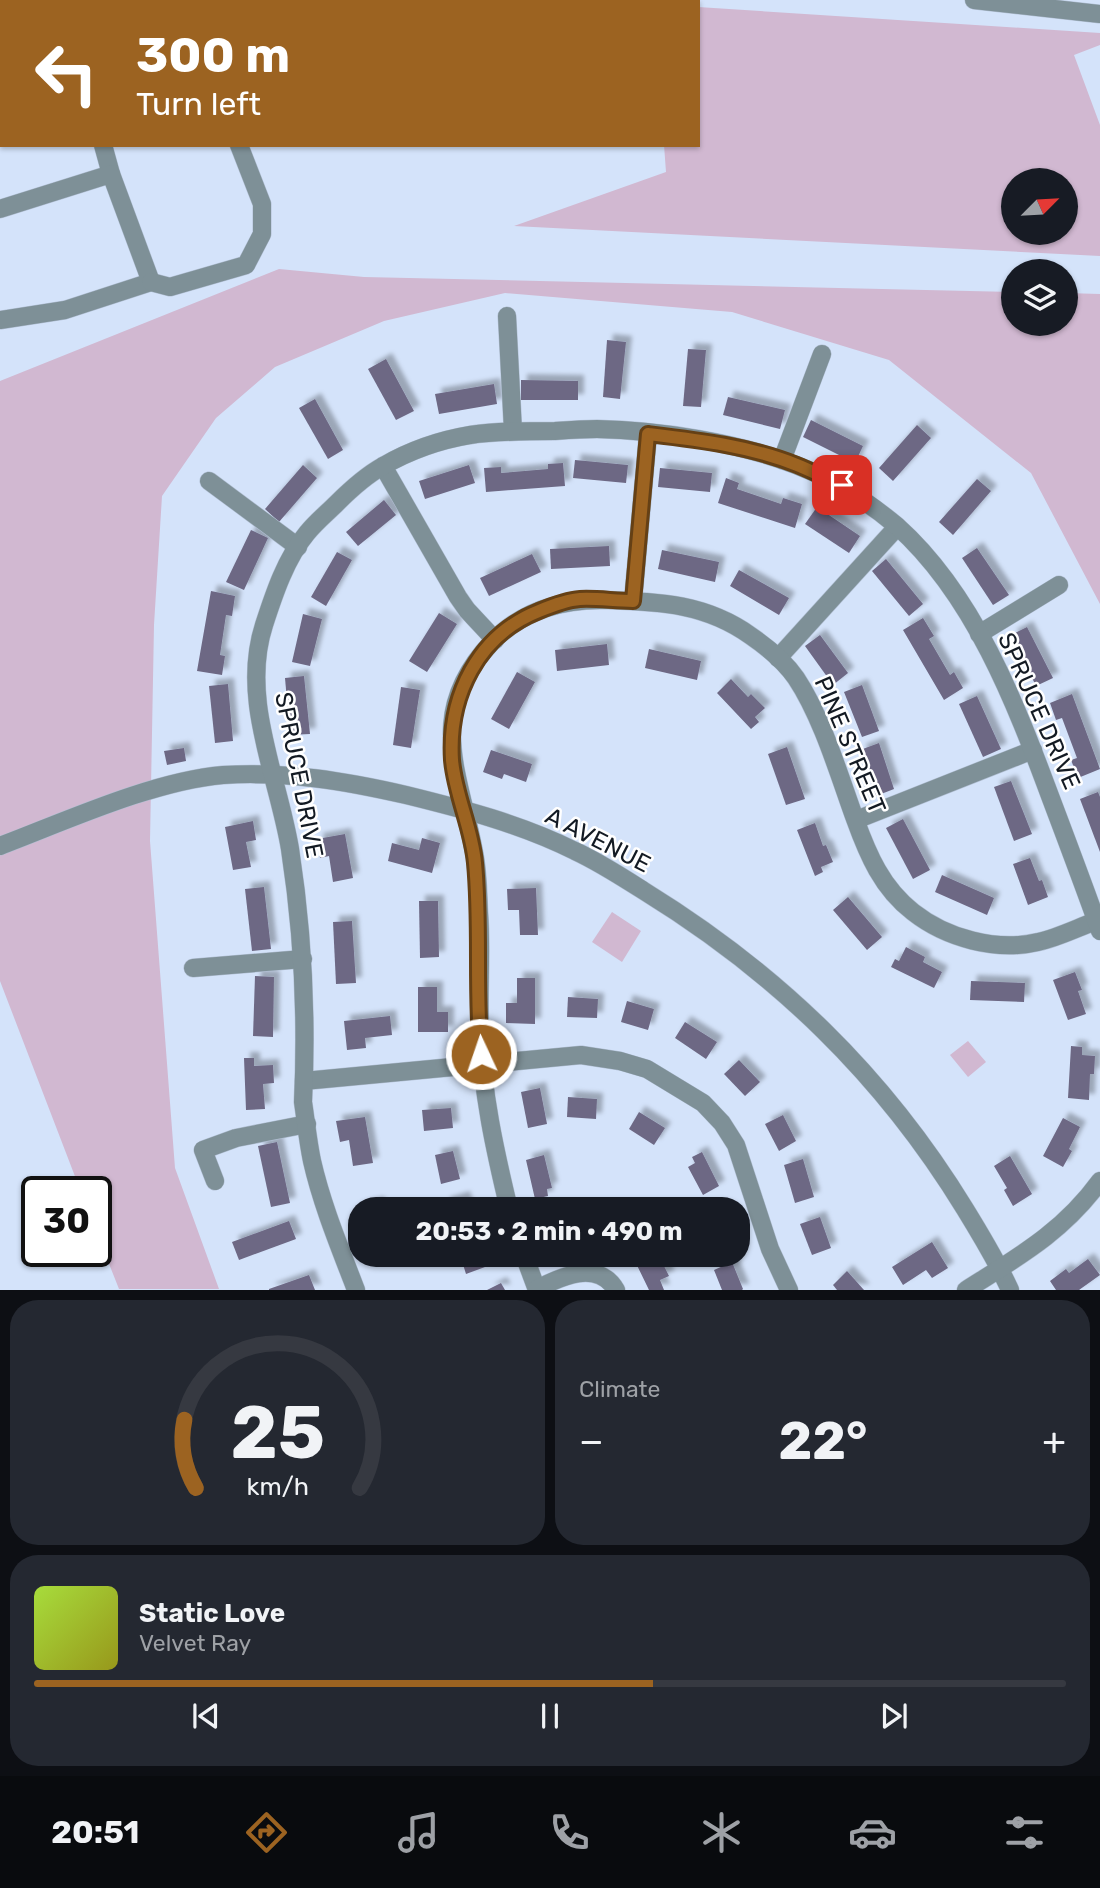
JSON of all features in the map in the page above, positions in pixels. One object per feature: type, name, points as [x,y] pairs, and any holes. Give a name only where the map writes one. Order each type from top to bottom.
[{"type":"street","points":[[974,0],[1100,14]]},
{"type":"street","points":[[104,147],[151,282]]},
{"type":"street","points":[[0,320],[65,310],[151,282],[170,287],[246,265],[262,234],[262,204],[240,147]]},
{"type":"street","points":[[0,209],[111,174]]},
{"type":"street","points":[[507,316],[513,431]]},
{"type":"street","points":[[782,460],[822,354]]},
{"type":"street","name":"SPRUCE DRIVE","points":[[356,1290],[335,1237],[312,1162],[303,1102],[303,959],[289,845],[264,740],[257,683],[258,652],[280,580],[305,535],[354,486],[383,466],[413,451],[467,436],[513,431],[597,429],[692,439],[744,449],[782,460],[842,485],[897,527],[928,560],[955,596],[997,665],[1033,750],[1098,926]]},
{"type":"street","points":[[633,601],[648,434]]},
{"type":"street","points":[[383,466],[458,597],[495,640]]},
{"type":"street","points":[[209,481],[298,547]]},
{"type":"street","points":[[778,658],[897,527]]},
{"type":"street","points":[[979,634],[1059,585]]},
{"type":"street","name":"PINE STREET","points":[[506,1197],[493,1144],[482,1064],[480,928],[476,873],[453,762],[452,725],[463,683],[482,653],[521,618],[578,599],[685,606],[709,612],[751,636],[795,676],[812,705],[865,847],[894,894],[913,912],[936,926],[970,940],[1001,946],[1037,942],[1098,926]]},
{"type":"street","points":[[856,820],[1033,750]]},
{"type":"street","name":"A AVENUE","points":[[0,846],[100,808],[177,784],[218,776],[272,775],[316,777],[463,809],[528,831],[575,851],[688,918],[789,996],[877,1086],[917,1137],[951,1187],[1010,1290]]},
{"type":"street","points":[[193,968],[303,959]]},
{"type":"street","points":[[304,1081],[581,1055],[620,1061],[647,1069],[704,1103],[722,1123],[736,1145],[770,1249],[789,1290]]},
{"type":"street","points":[[215,1181],[203,1150],[236,1138],[307,1124]]},
{"type":"street","points":[[966,1290],[1016,1260],[1052,1233],[1085,1202],[1100,1181]]},
{"type":"street","points":[[529,1267],[537,1289],[566,1274],[584,1272],[600,1275],[614,1285],[616,1290]]},
{"type":"shaded area","points":[[700,7],[1100,33],[1100,45],[1074,55],[1100,125],[1100,256],[514,226],[666,172],[664,147],[700,147]]},
{"type":"shaded area","points":[[279,269],[364,277],[1001,292],[1001,336],[1078,336],[1078,293],[1100,294],[1100,604],[1031,473],[889,360],[732,312],[505,293],[384,321],[275,367],[216,418],[162,496],[154,625],[150,841],[175,1168],[219,1289],[119,1289],[110,1267],[112,1176],[75,1176],[0,981],[0,381]]},
{"type":"shaded area","points":[[612,912],[641,931],[622,962],[592,942]]},
{"type":"shaded area","points":[[968,1041],[986,1062],[968,1077],[950,1055]]},
{"type":"building","points":[[607,340],[626,342],[620,399],[603,397]]},
{"type":"building","points":[[688,349],[706,350],[701,407],[683,406]]},
{"type":"building","points":[[386,359],[414,411],[396,420],[368,369]]},
{"type":"building","points":[[521,380],[578,381],[578,400],[521,400]]},
{"type":"building","points":[[494,384],[497,404],[439,414],[435,394]]},
{"type":"building","points":[[728,397],[785,410],[780,429],[723,415]]},
{"type":"building","points":[[315,399],[343,450],[328,459],[299,408]]},
{"type":"building","points":[[811,420],[863,446],[855,463],[803,437]]},
{"type":"building","points":[[917,425],[931,438],[893,481],[879,468]]},
{"type":"building","points":[[575,460],[628,465],[626,483],[573,478]]},
{"type":"building","points":[[563,463],[565,486],[486,492],[484,468],[501,467],[501,473],[548,469],[548,464]]},
{"type":"building","points":[[303,465],[317,478],[279,522],[265,509]]},
{"type":"building","points":[[469,465],[475,483],[425,499],[419,481]]},
{"type":"building","points":[[660,468],[712,473],[710,492],[658,487]]},
{"type":"building","points":[[726,478],[739,483],[737,489],[781,504],[783,498],[802,504],[795,528],[718,503]]},
{"type":"building","points":[[977,479],[991,491],[953,535],[939,522]]},
{"type":"building","points":[[384,500],[396,515],[358,546],[346,532]]},
{"type":"building","points":[[817,507],[860,536],[849,553],[805,524]]},
{"type":"building","points":[[251,530],[268,538],[244,590],[226,582]]},
{"type":"building","points":[[609,546],[610,566],[551,569],[550,549]]},
{"type":"building","points":[[977,548],[1009,595],[993,605],[962,558]]},
{"type":"building","points":[[662,550],[719,562],[715,582],[658,569]]},
{"type":"building","points":[[337,552],[352,560],[326,606],[311,597]]},
{"type":"building","points":[[532,554],[541,572],[489,596],[480,578]]},
{"type":"building","points":[[886,559],[923,604],[909,616],[872,571]]},
{"type":"building","points":[[739,570],[789,598],[779,615],[730,586]]},
{"type":"building","points":[[211,591],[235,596],[232,616],[226,615],[220,655],[225,656],[222,675],[197,671]]},
{"type":"building","points":[[439,613],[457,624],[427,672],[409,661]]},
{"type":"building","points":[[303,614],[322,619],[310,666],[292,662]]},
{"type":"building","points":[[923,618],[934,636],[929,639],[950,675],[954,672],[963,688],[944,700],[903,630]]},
{"type":"building","points":[[1027,627],[1053,678],[1036,686],[1011,635]]},
{"type":"building","points":[[820,635],[848,673],[833,685],[805,646]]},
{"type":"building","points":[[607,644],[609,665],[557,671],[555,650]]},
{"type":"building","points":[[649,649],[701,661],[697,680],[645,668]]},
{"type":"building","points":[[517,672],[535,682],[509,729],[491,719]]},
{"type":"building","points":[[304,676],[310,734],[290,735],[285,678]]},
{"type":"building","points":[[731,679],[748,697],[751,694],[765,708],[755,717],[759,722],[751,729],[717,693]]},
{"type":"building","points":[[228,684],[233,741],[215,743],[209,686]]},
{"type":"building","points":[[862,685],[879,731],[862,737],[844,692]]},
{"type":"building","points":[[401,687],[420,690],[411,748],[393,745]]},
{"type":"building","points":[[1072,694],[1100,769],[1078,778],[1071,760],[1077,758],[1062,718],[1056,720],[1050,703]]},
{"type":"building","points":[[977,696],[1001,749],[983,757],[959,704]]},
{"type":"building","points":[[879,743],[894,789],[876,796],[860,750]]},
{"type":"building","points":[[787,747],[805,799],[786,805],[768,754]]},
{"type":"building","points":[[184,748],[186,761],[167,765],[164,751]]},
{"type":"building","points":[[491,750],[532,764],[526,782],[504,774],[502,779],[483,772]]},
{"type":"building","points":[[1011,781],[1032,834],[1014,841],[994,787]]},
{"type":"building","points":[[1098,792],[1100,797],[1100,852],[1080,799]]},
{"type":"building","points":[[903,819],[930,870],[913,879],[886,828]]},
{"type":"building","points":[[253,821],[256,840],[246,842],[251,867],[233,870],[225,827]]},
{"type":"building","points":[[815,823],[823,846],[826,845],[833,862],[821,867],[823,872],[815,876],[797,830]]},
{"type":"building","points":[[345,834],[353,878],[333,882],[329,856],[320,858],[317,839]]},
{"type":"building","points":[[422,838],[440,843],[432,873],[388,861],[392,843],[419,850]]},
{"type":"building","points":[[1030,858],[1048,897],[1028,905],[1013,864]]},
{"type":"building","points":[[942,875],[994,898],[987,915],[935,892]]},
{"type":"building","points":[[264,887],[271,949],[252,951],[245,889]]},
{"type":"building","points":[[536,888],[538,935],[520,935],[519,910],[508,910],[507,889]]},
{"type":"building","points":[[848,897],[882,937],[867,950],[833,910]]},
{"type":"building","points":[[419,901],[438,901],[439,957],[420,958]]},
{"type":"building","points":[[352,921],[356,983],[336,984],[333,922]]},
{"type":"building","points":[[906,947],[925,957],[923,962],[942,972],[934,988],[891,967],[895,959],[899,961]]},
{"type":"building","points":[[1075,972],[1082,990],[1078,991],[1086,1014],[1068,1020],[1053,980]]},
{"type":"building","points":[[255,976],[274,977],[273,1037],[253,1036]]},
{"type":"building","points":[[517,978],[535,978],[535,1024],[506,1023],[506,1003],[517,1003]]},
{"type":"building","points":[[971,981],[1025,983],[1024,1002],[970,1000]]},
{"type":"building","points":[[418,987],[437,987],[437,1012],[448,1012],[448,1032],[418,1032]]},
{"type":"building","points":[[568,997],[598,999],[597,1018],[567,1017]]},
{"type":"building","points":[[627,1001],[654,1009],[648,1030],[621,1022]]},
{"type":"building","points":[[390,1016],[392,1035],[365,1038],[366,1048],[347,1050],[344,1021]]},
{"type":"building","points":[[685,1022],[717,1042],[706,1059],[675,1038]]},
{"type":"building","points":[[1071,1046],[1082,1047],[1082,1055],[1095,1056],[1094,1074],[1090,1074],[1089,1100],[1068,1098]]},
{"type":"building","points":[[244,1058],[254,1058],[254,1066],[273,1065],[274,1083],[263,1084],[265,1109],[246,1110]]},
{"type":"building","points":[[739,1060],[760,1082],[745,1096],[724,1074]]},
{"type":"building","points":[[540,1088],[547,1124],[528,1128],[521,1092]]},
{"type":"building","points":[[568,1097],[597,1099],[596,1119],[567,1117]]},
{"type":"building","points":[[451,1108],[453,1128],[424,1131],[422,1110]]},
{"type":"building","points":[[639,1112],[665,1128],[654,1145],[629,1129]]},
{"type":"building","points":[[783,1115],[796,1141],[779,1151],[765,1124]]},
{"type":"building","points":[[365,1117],[373,1163],[353,1166],[349,1140],[340,1142],[336,1121]]},
{"type":"building","points":[[1063,1118],[1080,1127],[1063,1167],[1043,1156]]},
{"type":"building","points":[[277,1142],[290,1203],[271,1207],[258,1146]]},
{"type":"building","points":[[453,1151],[460,1179],[441,1184],[435,1155]]},
{"type":"building","points":[[702,1152],[719,1186],[703,1195],[688,1167],[695,1163],[692,1157]]},
{"type":"building","points":[[544,1155],[552,1188],[547,1189],[548,1196],[535,1197],[526,1160]]},
{"type":"building","points":[[1010,1156],[1032,1194],[1013,1206],[1004,1190],[1007,1188],[994,1166]]},
{"type":"building","points":[[803,1159],[814,1197],[795,1203],[784,1165]]},
{"type":"building","points":[[820,1217],[831,1248],[812,1255],[800,1224]]},
{"type":"building","points":[[289,1221],[296,1239],[239,1260],[232,1242]]},
{"type":"building","points":[[932,1242],[948,1268],[932,1278],[926,1270],[903,1285],[892,1267]]},
{"type":"building","points":[[1088,1259],[1100,1275],[1079,1290],[1056,1290],[1050,1281],[1066,1269],[1069,1273]]},
{"type":"building","points":[[464,1267],[485,1267],[466,1274]]},
{"type":"building","points":[[638,1267],[664,1267],[669,1276],[660,1280],[664,1290],[649,1290]]},
{"type":"building","points":[[734,1267],[743,1289],[722,1290],[714,1270]]},
{"type":"building","points":[[847,1271],[864,1290],[837,1290],[833,1285]]},
{"type":"building","points":[[309,1275],[315,1290],[269,1290],[269,1289]]},
{"type":"building","points":[[501,1283],[505,1290],[487,1290]]},
{"type":"route","points":[[481,1054],[480,928],[475,859],[453,762],[452,725],[463,683],[482,653],[521,618],[551,606],[578,599],[633,601],[648,434],[744,449],[796,464],[842,485]]}]
